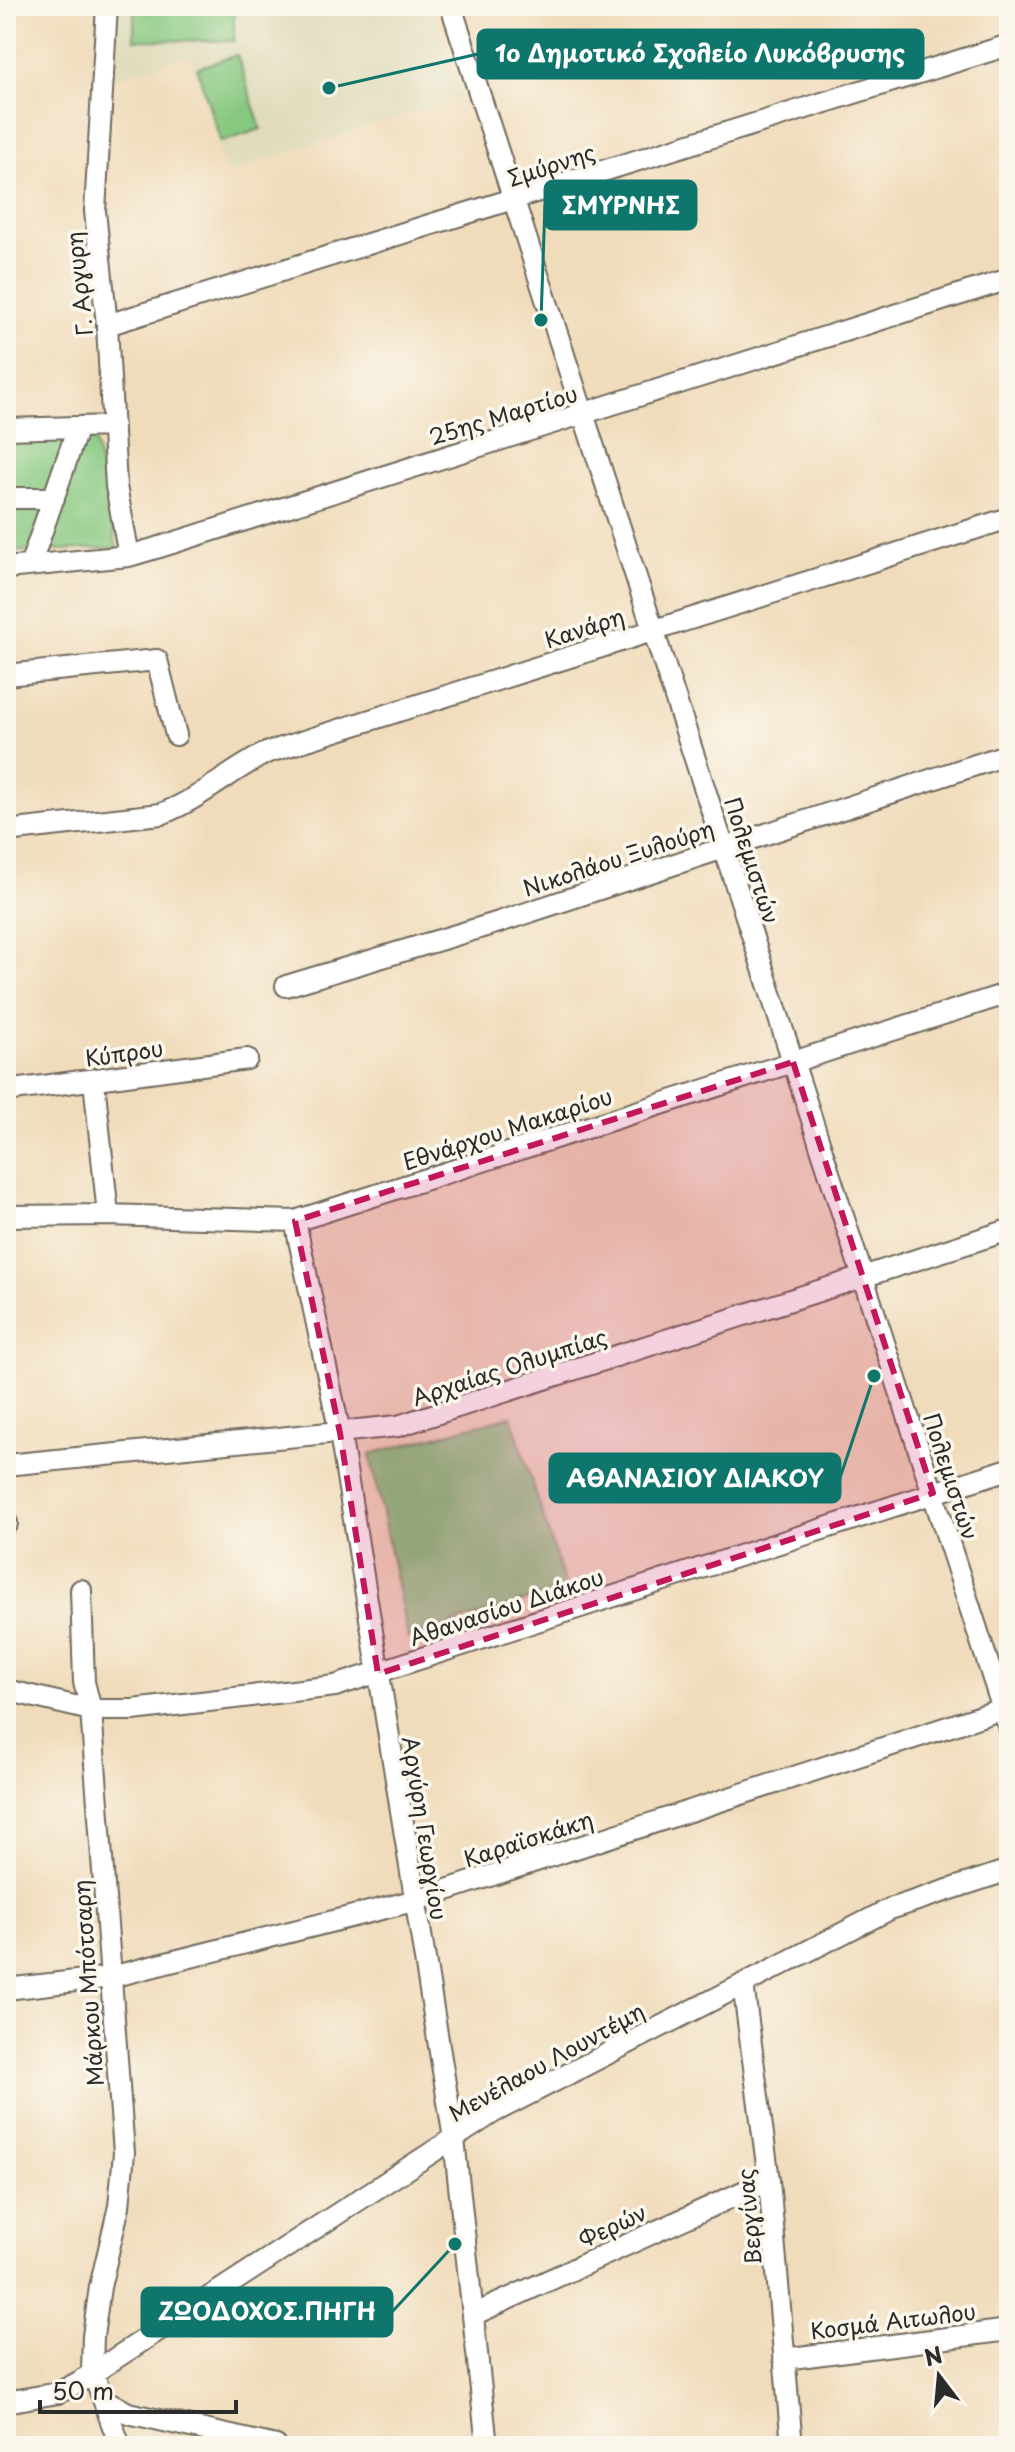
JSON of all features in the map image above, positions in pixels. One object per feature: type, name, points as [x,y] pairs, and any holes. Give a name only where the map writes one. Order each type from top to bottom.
[{"type":"street","name":"Γ. Αργυρη","points":[[107,6],[95,211],[107,325],[116,486],[129,556]]},
{"type":"street","name":"Πολεμιστών","points":[[451,6],[861,1279],[1007,1715]]},
{"type":"street","name":"Σμύρνης","points":[[107,325],[516,201],[1009,45]]},
{"type":"street","name":"25ης Μαρτίου","points":[[6,568],[31,563],[129,556],[1009,279]]},
{"type":"street","points":[[6,429],[113,426]]},
{"type":"street","points":[[31,563],[78,427]]},
{"type":"street","points":[[6,498],[54,498]]},
{"type":"street","name":"Κανάρη","points":[[6,831],[134,819],[184,805],[234,769],[266,753],[1009,518]]},
{"type":"street","points":[[6,675],[157,660],[176,735]]},
{"type":"street","name":"Νικολάου Ξυλούρη","points":[[286,986],[724,848],[1009,754]]},
{"type":"street","name":"Εθνάρχου Μακαρίου","points":[[6,1216],[108,1215],[295,1221],[1009,993]]},
{"type":"street","name":"Κύπρου","points":[[6,1091],[247,1059]]},
{"type":"street","points":[[94,1081],[108,1215]]},
{"type":"street","name":"Αργύρη Γεωργίου","points":[[295,1221],[340,1433],[413,1901],[454,2139],[487,2446]]},
{"type":"street","name":"Αρχαίας Ολυμπίας","points":[[6,1465],[398,1426],[1009,1230]]},
{"type":"street","name":"Αθανασίου Διάκου","points":[[6,1690],[91,1710],[133,1710],[335,1686],[1009,1469]]},
{"type":"street","name":"Μάρκου Μπότσαρη","points":[[81,1590],[84,1682],[91,1710],[124,2153],[119,2206],[100,2287],[92,2371]]},
{"type":"street","name":"Καραϊσκάκη","points":[[6,1989],[111,1977],[413,1901],[1007,1715]]},
{"type":"street","name":"Μενέλαου Λουντέμη","points":[[6,2402],[58,2393],[494,2112],[890,1909],[1009,1870]]},
{"type":"street","name":"Βεργίνας","points":[[743,1984],[769,2180],[792,2446]]},
{"type":"street","name":"Φερών","points":[[475,2314],[769,2180]]},
{"type":"street","name":"Κοσμά Αιτωλου","points":[[784,2359],[1009,2330]]},
{"type":"street","points":[[92,2371],[120,2446]]},
{"type":"street","points":[[103,2399],[128,2413],[276,2446]]},
{"type":"highlighted area","points":[[793,1062],[933,1493],[378,1674],[340,1433],[295,1221]]},
{"type":"shaded area","points":[[114,6],[430,6],[461,96],[226,173],[190,55],[111,80]]},
{"type":"green space","points":[[134,6],[234,6],[234,41],[134,40]]},
{"type":"green space","points":[[237,55],[261,129],[221,142],[197,68]]},
{"type":"green space","points":[[94,435],[117,548],[6,552],[6,438]]},
{"type":"green space","points":[[511,1416],[566,1588],[408,1638],[370,1454]]},
{"type":"place","name":"1ο Δημοτικό Σχολείο Λυκόβρυσης","points":[[329,88]]},
{"type":"place","name":"ΣΜΥΡΝΗΣ","points":[[541,320]]},
{"type":"place","name":"ΑΘΑΝΑΣΙΟΥ ΔΙΑΚΟΥ","points":[[874,1376]]},
{"type":"place","name":"ΖΩΟΔΟΧΟΣ.ΠΗΓΗ","points":[[455,2244]]}]
